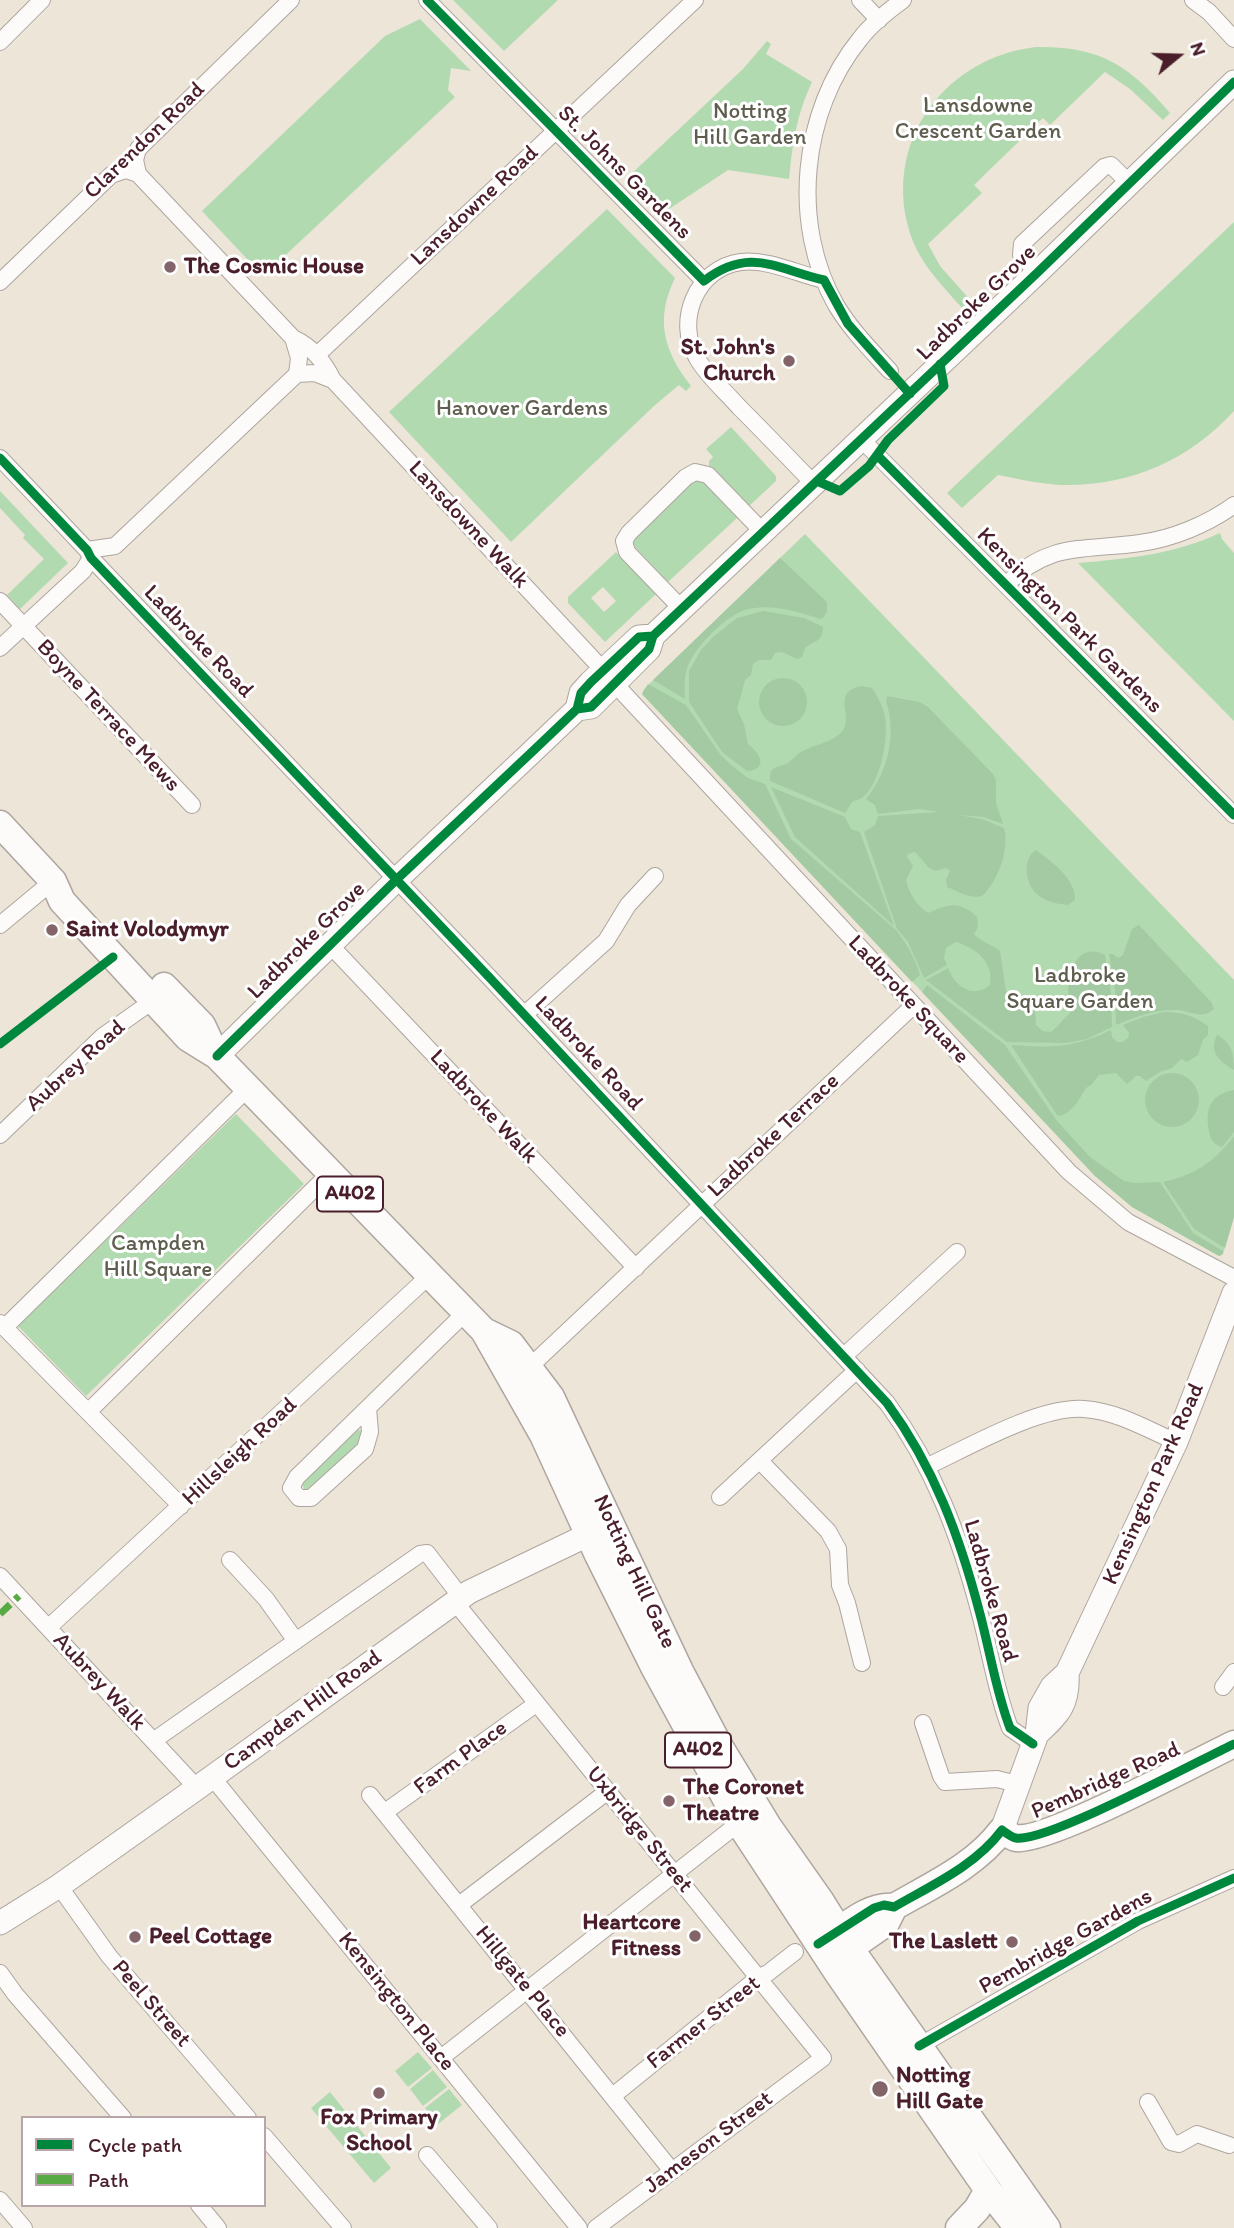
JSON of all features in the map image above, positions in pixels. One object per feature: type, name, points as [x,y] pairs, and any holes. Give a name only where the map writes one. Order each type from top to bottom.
[{"type":"main road","name":"Ladbroke Grove","points":[[217,1056],[396,880],[578,709],[581,693],[609,677],[639,637],[653,636],[1037,273],[1234,82]]},
{"type":"main road","name":"A402","points":[[0,824],[53,881],[62,901],[188,1038],[217,1056],[466,1312],[522,1374]]},
{"type":"main road","name":"A402","points":[[53,881],[75,891],[194,1016],[202,1025],[217,1056]]},
{"type":"main road","name":"Kensington Park Road","points":[[1002,1830],[1035,1739],[1040,1708],[1052,1687],[1067,1673],[1176,1442],[1234,1293]]},
{"type":"main road","name":"Notting Hill Gate","points":[[522,1374],[564,1419],[680,1671],[720,1747],[768,1826],[827,1947],[919,2046],[1023,2225]]},
{"type":"main road","name":"Notting Hill Gate","points":[[522,1374],[543,1435],[588,1535],[654,1667],[739,1823],[827,1947],[988,2190],[1023,2225]]},
{"type":"main road","points":[[588,1535],[600,1525],[604,1508]]},
{"type":"main road","name":"Campden Hill Road","points":[[0,1923],[58,1886],[205,1783],[458,1600],[588,1535]]},
{"type":"main road","name":"Pembridge Road","points":[[1002,1830],[1016,1838],[1035,1836],[1069,1824],[1234,1744]]},
{"type":"main road","points":[[827,1947],[886,1923],[894,1907],[981,1854],[1002,1830]]},
{"type":"main road","points":[[959,2228],[977,2209],[988,2190]]},
{"type":"street","points":[[0,42],[43,0]]},
{"type":"street","name":"Clarendon Road","points":[[0,282],[111,175],[125,170],[138,174],[135,160],[138,149],[290,0]]},
{"type":"street","name":"St. Johns Gardens","points":[[427,0],[704,281]]},
{"type":"street","name":"Lansdowne Road","points":[[317,355],[695,0]]},
{"type":"street","points":[[860,0],[879,20]]},
{"type":"street","points":[[890,371],[848,324],[824,280],[816,256],[807,180],[813,143],[824,103],[835,78],[861,37],[904,0]]},
{"type":"street","points":[[1193,0],[1234,38]]},
{"type":"street","name":"Ladbroke Grove","points":[[1037,273],[1021,255],[1023,243],[1104,167],[1111,165],[1128,182]]},
{"type":"street","name":"Lansdowne Walk","points":[[138,174],[293,338],[308,345],[325,364],[333,380],[609,677]]},
{"type":"street","points":[[814,484],[718,385],[696,358],[690,344],[690,306],[704,281],[728,265],[741,262],[773,265],[824,280]]},
{"type":"street","name":"Lansdowne Walk","points":[[293,338],[298,366],[333,380]]},
{"type":"street","points":[[0,648],[83,571],[89,554],[116,546],[298,366]]},
{"type":"street","name":"Kensington Park Gardens","points":[[861,439],[1234,815]]},
{"type":"street","name":"Ladbroke Road","points":[[0,458],[887,1403],[910,1434],[928,1466],[966,1563],[1008,1722],[1016,1734],[1035,1739]]},
{"type":"street","points":[[681,609],[627,552],[624,541],[687,477],[695,472],[708,475],[763,532]]},
{"type":"street","points":[[1006,585],[1034,561],[1059,551],[1142,543],[1197,526],[1234,505]]},
{"type":"street","points":[[111,579],[111,564],[116,546]]},
{"type":"street","name":"Boyne Terrace Mews","points":[[0,601],[192,805]]},
{"type":"street","name":"Ladbroke Square","points":[[609,677],[1069,1172],[1110,1208],[1146,1233],[1234,1278]]},
{"type":"street","points":[[524,1015],[606,941],[628,905],[655,876]]},
{"type":"street","points":[[0,925],[53,881]]},
{"type":"street","name":"Ladbroke Walk","points":[[330,945],[636,1268]]},
{"type":"street","name":"Aubrey Road","points":[[0,1135],[103,1036],[154,1000]]},
{"type":"street","name":"Ladbroke Terrace","points":[[522,1374],[913,1006]]},
{"type":"street","points":[[181,1506],[2,1325],[247,1089]]},
{"type":"street","points":[[89,1411],[330,1173]]},
{"type":"street","points":[[844,1356],[957,1252]]},
{"type":"street","name":"Hillsleigh Road","points":[[48,1627],[430,1275]]},
{"type":"street","points":[[368,1408],[370,1432],[365,1449],[311,1498],[299,1498],[291,1488],[297,1477],[466,1312]]},
{"type":"street","points":[[720,1497],[857,1370]]},
{"type":"street","points":[[928,1466],[1041,1416],[1073,1410],[1084,1409],[1114,1416],[1176,1442]]},
{"type":"street","points":[[760,1461],[828,1531],[838,1549],[840,1586],[862,1663]]},
{"type":"street","name":"Uxbridge Street","points":[[296,1641],[420,1555],[427,1553],[458,1600],[536,1704],[822,2058]]},
{"type":"street","points":[[153,1741],[296,1641],[266,1599],[230,1560]]},
{"type":"street","name":"Aubrey Walk","points":[[0,1576],[153,1741],[205,1783]]},
{"type":"street","points":[[1223,1687],[1234,1672]]},
{"type":"street","name":"Farm Place","points":[[385,1812],[536,1704]]},
{"type":"street","points":[[923,1723],[945,1782],[996,1779],[1017,1784]]},
{"type":"street","name":"Kensington Place","points":[[205,1783],[441,2058],[579,2228]]},
{"type":"street","points":[[458,1905],[608,1791]]},
{"type":"street","name":"Hillgate Place","points":[[370,1795],[614,2095],[672,2171]]},
{"type":"street","points":[[441,2058],[739,1823]]},
{"type":"street","name":"Pembridge Gardens","points":[[919,2046],[1138,1921],[1234,1878]]},
{"type":"street","name":"Peel Street","points":[[58,1886],[109,1956],[246,2116]]},
{"type":"street","name":"Farmer Street","points":[[614,2095],[759,1978],[827,1947]]},
{"type":"street","points":[[0,1973],[15,1994],[121,2116]]},
{"type":"street","name":"Jameson Street","points":[[596,2228],[822,2058]]},
{"type":"street","points":[[1148,2102],[1171,2142],[1179,2144],[1196,2134],[1232,2146]]},
{"type":"street","points":[[266,2138],[343,2228]]},
{"type":"street","points":[[427,2155],[489,2228]]},
{"type":"street","points":[[0,2200],[24,2228]]},
{"type":"street","points":[[201,2207],[218,2228]]},
{"type":"green space","points":[[453,0],[558,0],[504,51]]},
{"type":"green space","points":[[420,19],[471,71],[451,68],[448,90],[455,97],[263,276],[202,211],[385,36]]},
{"type":"green space","name":"Notting Hill Garden","points":[[767,41],[771,44],[766,54],[812,82],[796,129],[789,179],[728,170],[663,213],[628,177],[743,69]]},
{"type":"green space","name":"Lansdowne Crescent Garden","points":[[1036,47],[1078,50],[1112,62],[1141,82],[1170,113],[1163,120],[1130,89],[1105,72],[1050,125],[1043,118],[974,185],[982,193],[928,244],[940,266],[972,302],[963,309],[930,271],[912,238],[903,193],[906,162],[915,133],[930,107],[951,85],[976,67],[1004,54]]},
{"type":"green space","name":"Hanover Gardens","points":[[607,209],[675,278],[665,307],[665,334],[674,360],[691,386],[686,391],[679,385],[654,406],[511,542],[389,412]]},
{"type":"green space","points":[[1234,222],[1234,411],[1216,429],[1177,457],[1134,475],[1111,481],[1062,485],[998,475],[962,508],[947,493]]},
{"type":"green space","points":[[731,427],[776,476],[776,481],[748,507],[709,466],[713,457],[706,449]]},
{"type":"green space","points":[[695,480],[703,480],[738,517],[668,582],[636,548],[634,540]]},
{"type":"green space","points":[[0,491],[68,563],[20,609],[7,595],[44,559],[23,538],[25,535],[0,508]]},
{"type":"green space","points":[[1220,533],[1234,553],[1234,721],[1078,563],[1168,551]]},
{"type":"green space","name":"Ladbroke Square Garden","points":[[805,534],[1234,980],[1234,1217],[1223,1254],[1219,1256],[1132,1207],[1095,1176],[642,694],[644,689]]},
{"type":"green space","points":[[616,552],[656,594],[605,642],[568,603],[568,597]],"holes":[[[603,587],[616,601],[604,612],[591,598]]]},
{"type":"green space","points":[[780,558],[827,602],[824,617],[820,619],[764,607],[745,610],[718,627],[694,654],[686,672],[685,699],[653,680]]},
{"type":"green space","points":[[763,611],[804,618],[823,627],[823,632],[820,638],[805,648],[802,657],[797,659],[782,652],[775,653],[771,660],[759,660],[753,664],[751,675],[745,680],[737,709],[744,724],[748,744],[760,760],[758,767],[747,771],[722,752],[689,702],[689,671],[701,650],[713,637],[737,618]]},
{"type":"green space","points":[[783,678],[792,679],[800,685],[806,693],[806,711],[800,719],[792,725],[783,726],[774,725],[766,719],[760,711],[759,702],[760,693],[766,685],[774,679]]},
{"type":"green space","points":[[648,684],[686,705],[720,754],[731,765],[748,778],[765,784],[791,839],[896,930],[910,951],[920,975],[912,982],[642,694]]},
{"type":"green space","points":[[862,686],[872,688],[882,706],[886,722],[882,758],[869,791],[852,802],[845,813],[770,781],[774,768],[837,736],[843,730],[846,722],[846,695]]},
{"type":"green space","points":[[887,696],[927,706],[993,774],[996,780],[996,803],[1003,824],[983,817],[958,815],[982,819],[1004,828],[1004,855],[998,874],[982,896],[968,896],[947,887],[946,879],[950,871],[946,868],[935,871],[929,868],[915,852],[907,857],[913,866],[906,880],[914,898],[928,913],[954,905],[965,908],[977,917],[978,927],[974,934],[1000,951],[1006,991],[1035,1008],[1036,1025],[1043,1031],[1051,1032],[1075,1010],[1068,989],[1071,973],[1078,959],[1089,952],[1105,955],[1111,992],[1112,1027],[1087,1039],[1067,1043],[1007,1042],[926,980],[948,968],[955,981],[965,989],[977,991],[990,985],[989,969],[982,957],[956,942],[946,948],[944,958],[947,965],[924,978],[908,942],[897,929],[864,832],[875,825],[878,816],[938,812],[919,809],[878,814],[875,805],[866,799],[880,777],[888,752],[891,727]]},
{"type":"green space","points":[[771,787],[845,817],[851,829],[860,832],[894,926],[795,837]]},
{"type":"green space","points":[[1036,850],[1062,872],[1072,885],[1075,900],[1068,905],[1048,901],[1033,890],[1027,865]]},
{"type":"green space","points":[[1139,925],[1212,1003],[1214,1009],[1205,1014],[1161,1011],[1116,1025],[1115,991],[1109,954],[1118,958],[1123,955],[1132,929]]},
{"type":"green space","points":[[927,985],[1005,1045],[1057,1121],[1090,1157],[1124,1181],[1160,1182],[1193,1233],[1223,1251],[1223,1254],[1219,1256],[1132,1207],[1095,1176],[922,992]]},
{"type":"green space","points":[[1164,1012],[1187,1015],[1208,1026],[1208,1035],[1203,1040],[1198,1055],[1187,1062],[1181,1059],[1172,1068],[1146,1081],[1136,1076],[1127,1084],[1116,1073],[1099,1075],[1086,1088],[1073,1108],[1061,1116],[1057,1115],[1011,1045],[1062,1045],[1111,1030],[1112,1037],[1117,1042],[1122,1042],[1128,1038],[1129,1033],[1123,1025]]},
{"type":"green space","points":[[1217,1035],[1231,1050],[1234,1070],[1215,1052]]},
{"type":"green space","points":[[1172,1073],[1191,1081],[1199,1100],[1191,1119],[1172,1127],[1153,1119],[1145,1100],[1153,1081]]},
{"type":"green space","points":[[1234,1090],[1234,1132],[1222,1147],[1215,1144],[1210,1137],[1208,1112],[1216,1098]]},
{"type":"green space","name":"Campden Hill Square","points":[[236,1114],[304,1184],[86,1396],[18,1326]]},
{"type":"green space","points":[[1234,1136],[1234,1217],[1225,1248],[1194,1229],[1163,1182],[1185,1176],[1203,1166]]},
{"type":"green space","points":[[355,1429],[362,1431],[365,1439],[307,1491],[304,1489],[302,1482]]},
{"type":"green space","points":[[418,2052],[432,2068],[408,2087],[395,2071]]},
{"type":"green space","points":[[433,2070],[447,2087],[423,2106],[410,2089]]},
{"type":"green space","points":[[449,2089],[462,2105],[438,2124],[425,2108]]},
{"type":"green space","points":[[330,2092],[391,2168],[374,2183],[311,2108]]},
{"type":"marked path","points":[[0,1614],[19,1596]]},
{"type":"cycle path","points":[[427,0],[704,281],[720,270],[750,262],[777,266],[824,280],[848,324],[910,394]]},
{"type":"cycle path","points":[[217,1056],[396,880],[577,709],[591,707],[649,649],[653,636],[1037,273],[1234,82]]},
{"type":"cycle path","points":[[817,481],[840,491],[869,466],[888,440],[944,386],[940,364]]},
{"type":"cycle path","points":[[877,455],[1234,815]]},
{"type":"cycle path","points":[[0,458],[887,1403],[919,1452],[954,1530],[972,1585],[1010,1728],[1033,1744]]},
{"type":"cycle path","points":[[577,709],[581,693],[591,682],[639,637],[653,636]]},
{"type":"cycle path","points":[[0,1044],[113,957]]},
{"type":"cycle path","points":[[818,1944],[874,1908],[884,1905],[894,1907],[952,1874],[979,1854],[1002,1830],[1016,1838],[1058,1828],[1234,1744]]},
{"type":"cycle path","points":[[919,2046],[1138,1921],[1234,1878]]},
{"type":"place","name":"The Cosmic House","points":[[170,267]]},
{"type":"place","name":"St. John's Church","points":[[789,361]]},
{"type":"place","name":"Saint Volodymyr","points":[[52,930]]},
{"type":"place","name":"The Coronet Theatre","points":[[669,1801]]},
{"type":"place","name":"Heartcore Fitness","points":[[695,1936]]},
{"type":"place","name":"Peel Cottage","points":[[135,1937]]},
{"type":"place","name":"The Laslett","points":[[1012,1942]]},
{"type":"place","name":"Notting Hill Gate","points":[[880,2089]]},
{"type":"place","name":"Fox Primary School","points":[[379,2093]]}]
